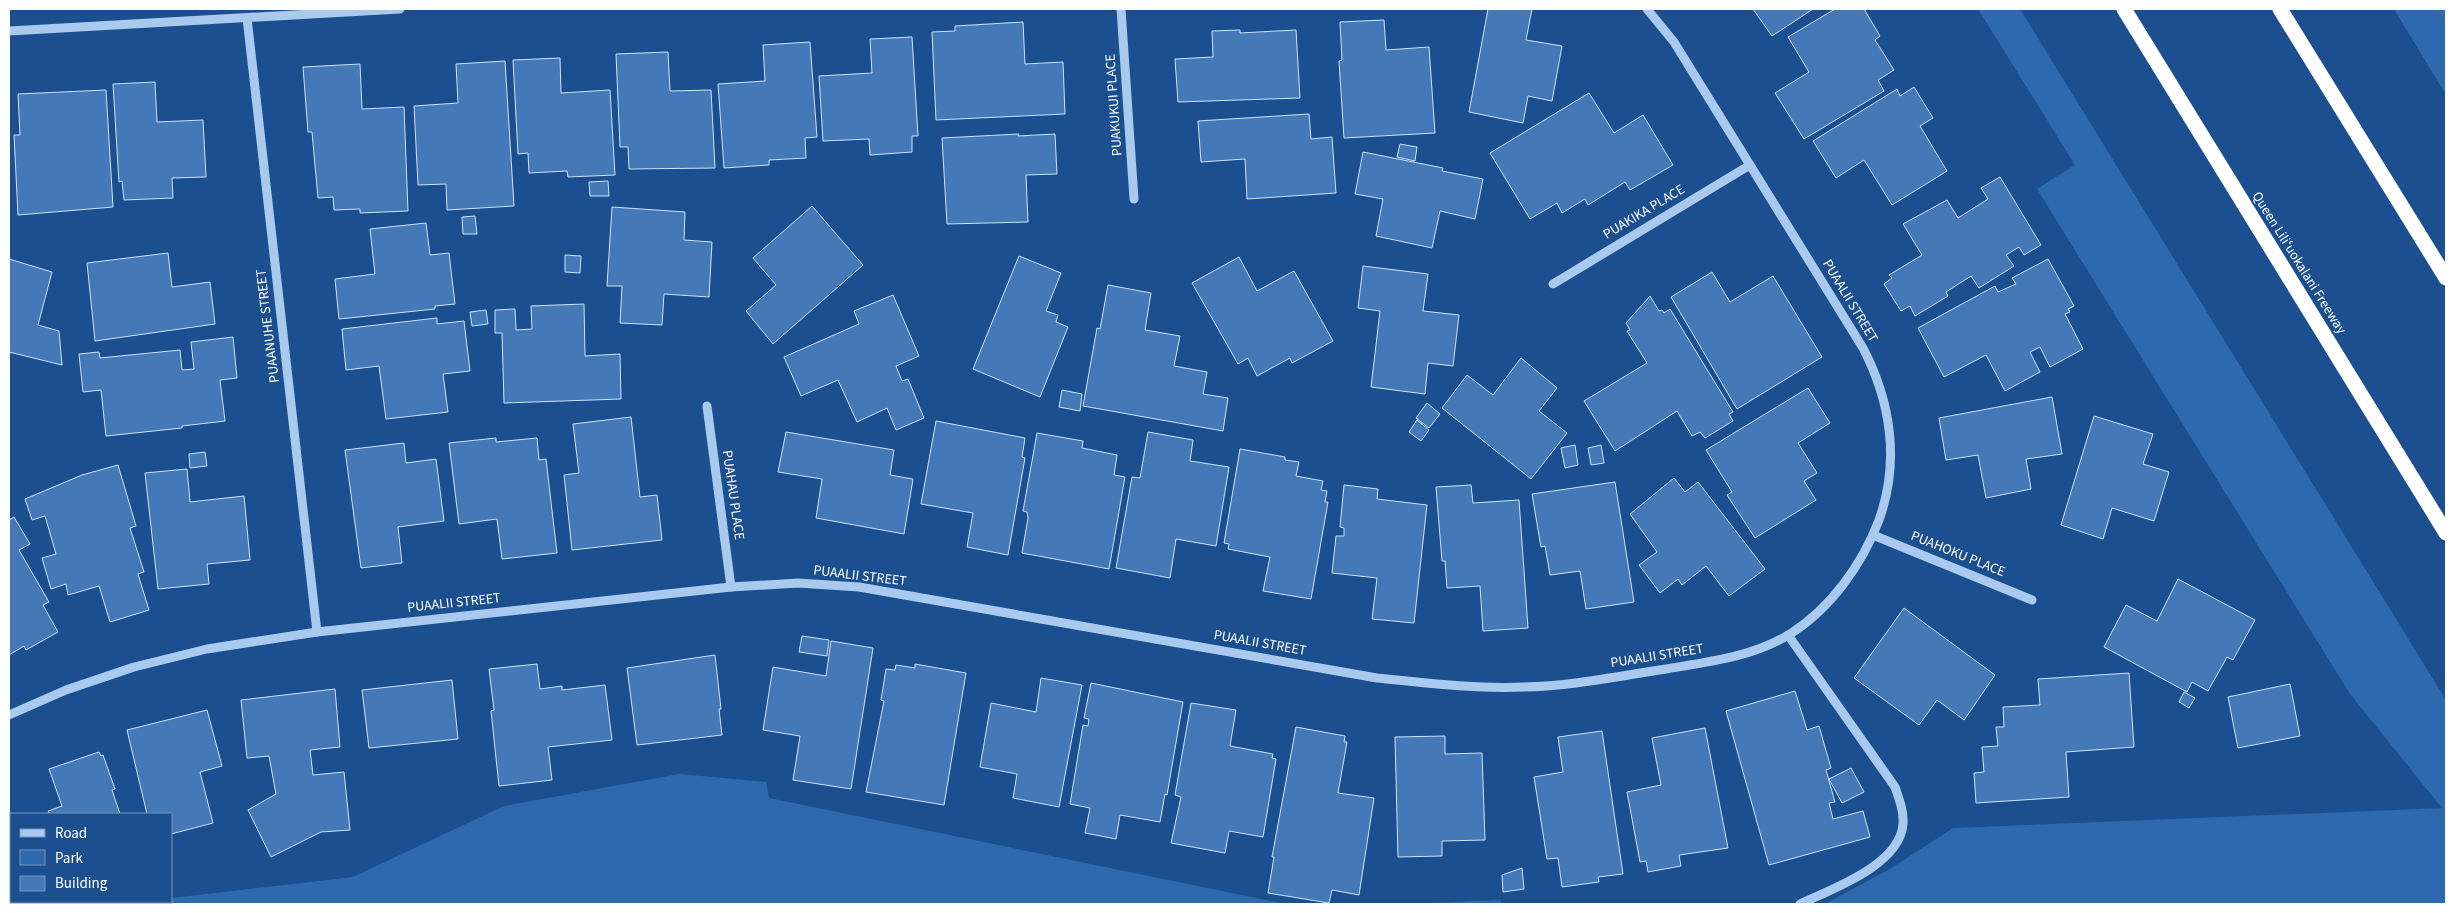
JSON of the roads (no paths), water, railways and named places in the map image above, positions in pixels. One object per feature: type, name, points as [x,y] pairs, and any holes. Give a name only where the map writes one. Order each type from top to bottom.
[{"type":"highway","name":"Queen Liliʻuokalani Freeway","points":[[2124,9],[2446,533]]},
{"type":"highway","points":[[2280,9],[2446,278]]},
{"type":"street","points":[[9,32],[400,9]]},
{"type":"street","name":"PUAKUKUI PLACE","points":[[1121,9],[1134,199]]},
{"type":"street","name":"PUAALII STREET","points":[[9,715],[66,690],[134,667],[207,649],[317,632],[732,587],[798,583],[860,587],[1367,676],[1452,686],[1524,687],[1587,681],[1746,654],[1788,635],[1811,620],[1835,594],[1856,566],[1873,535],[1883,507],[1892,452],[1889,424],[1877,375],[1864,348],[1674,42],[1647,9]]},
{"type":"street","name":"PUAANUHE STREET","points":[[246,18],[317,632]]},
{"type":"street","name":"PUAKIKA PLACE","points":[[1554,284],[1750,164]]},
{"type":"street","name":"PUAHAU PLACE","points":[[707,406],[732,587]]},
{"type":"street","name":"PUAHOKU PLACE","points":[[1873,535],[2032,600]]},
{"type":"street","points":[[1788,635],[1895,787],[1902,808],[1903,826],[1897,842],[1885,858],[1858,876],[1800,904]]}]
